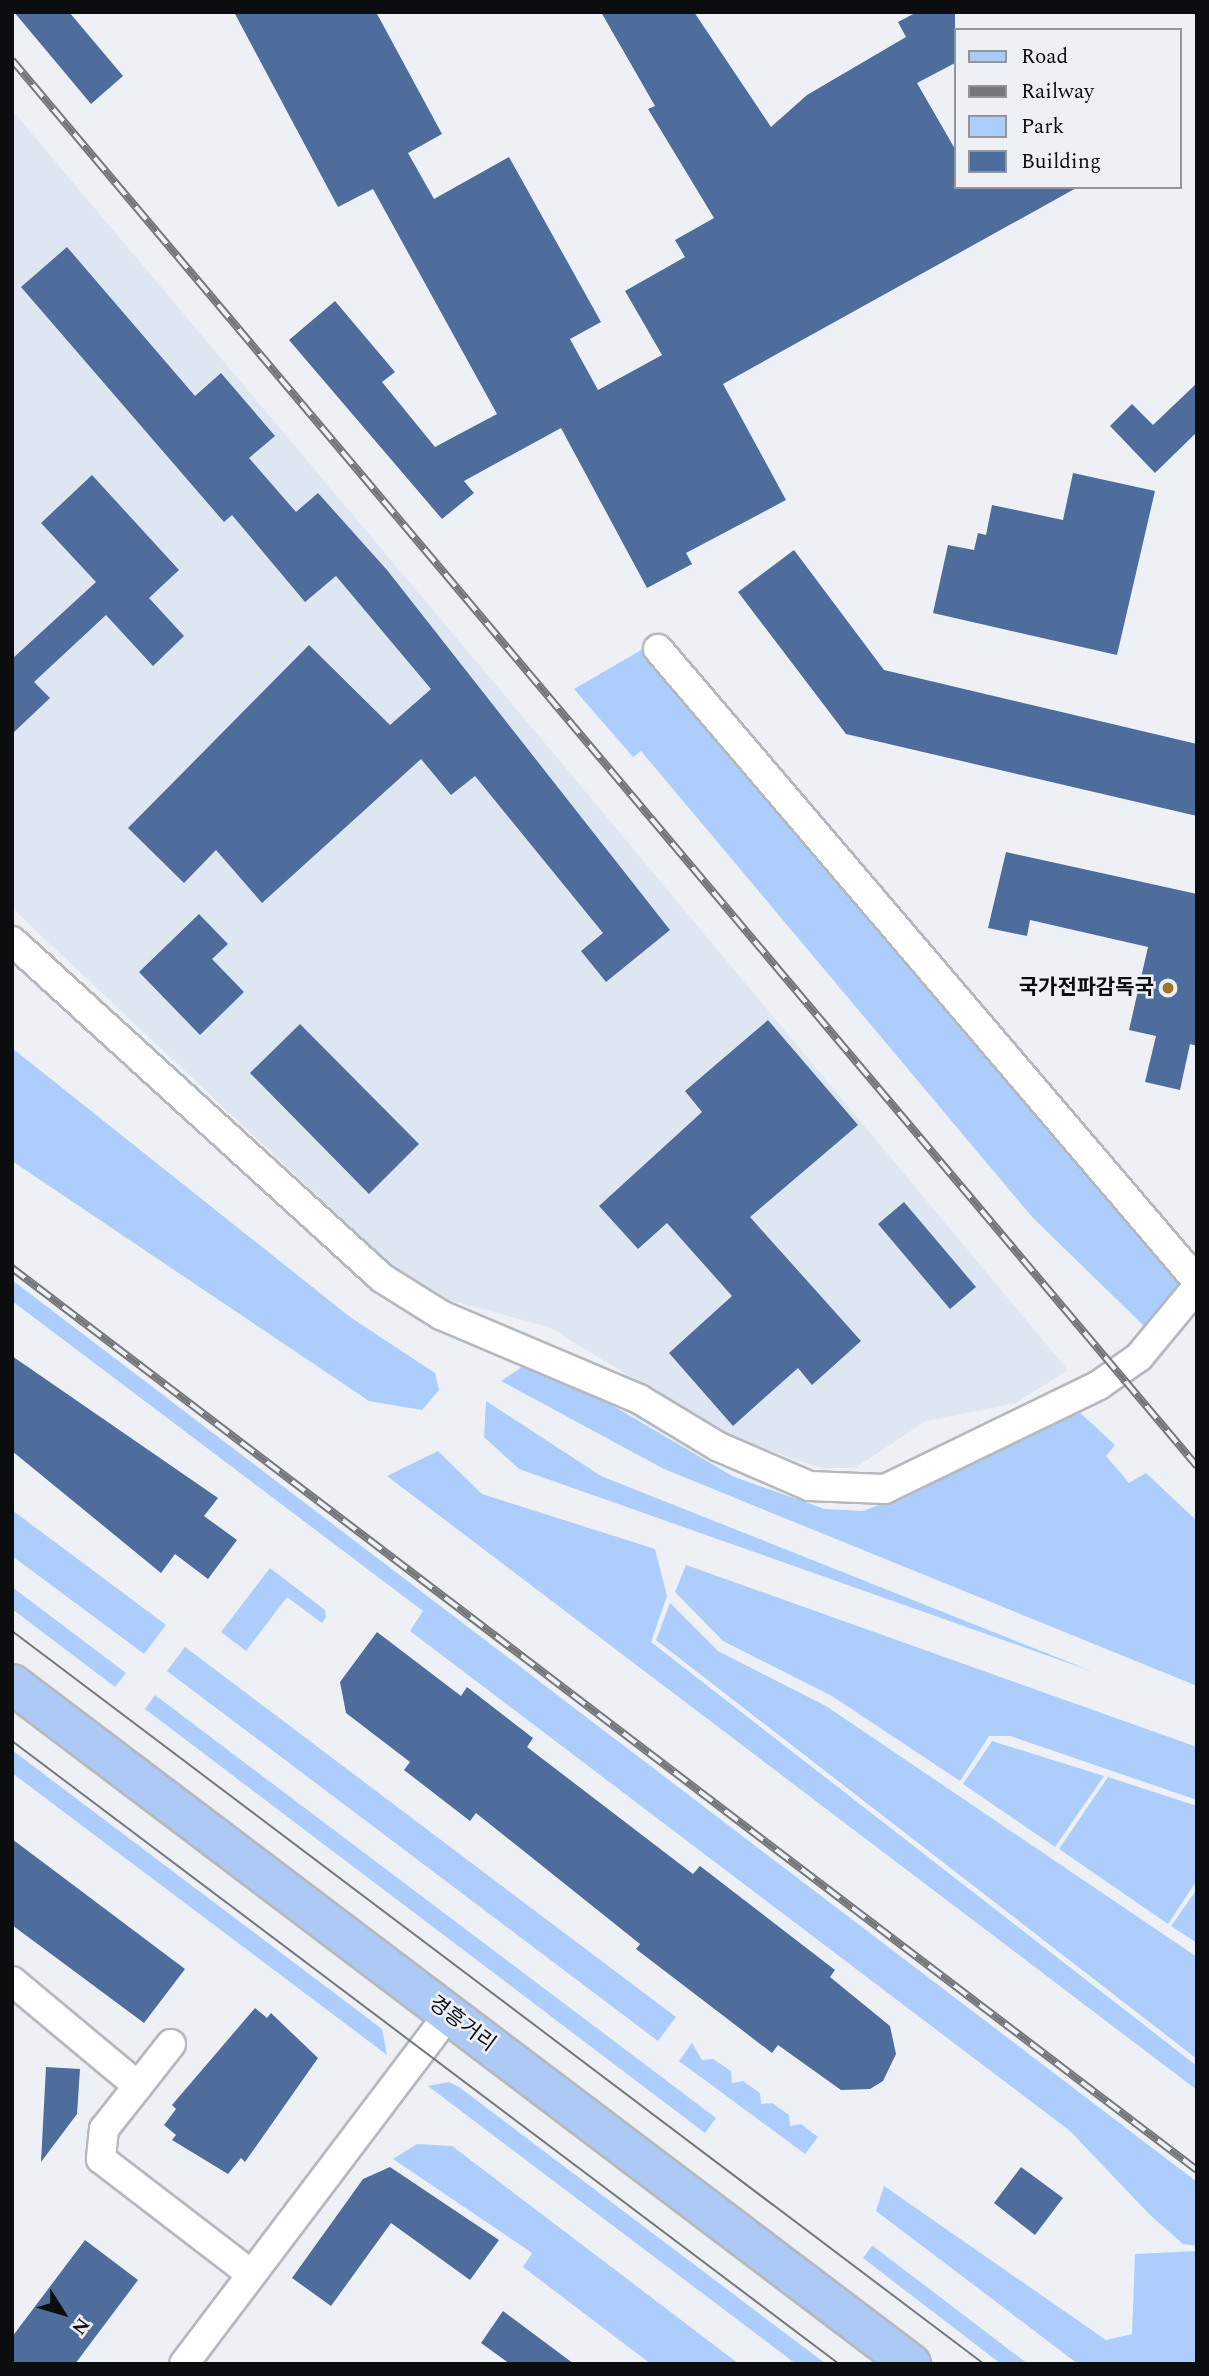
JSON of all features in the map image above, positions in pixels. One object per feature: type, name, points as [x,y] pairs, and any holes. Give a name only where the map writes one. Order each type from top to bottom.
[{"type":"main road","name":"경흥거리","points":[[12,1684],[911,2364]]},
{"type":"street","points":[[658,649],[1197,1281]]},
{"type":"street","points":[[12,941],[382,1278],[441,1315],[639,1399],[719,1447],[809,1486],[885,1489],[1099,1385],[1139,1357],[1197,1287]]},
{"type":"street","points":[[12,1981],[138,2086]]},
{"type":"street","points":[[184,2364],[449,2014]]},
{"type":"street","points":[[171,2044],[104,2129],[101,2159],[251,2274]]},
{"type":"shaded area","points":[[12,110],[1068,1370],[1016,1403],[926,1421],[855,1468],[820,1468],[724,1434],[549,1327],[449,1300],[393,1267],[12,908]]},
{"type":"green space","points":[[643,649],[1179,1284],[1144,1326],[1033,1218],[641,751],[633,757],[574,689]]},
{"type":"green space","points":[[12,1048],[350,1317],[435,1373],[439,1390],[422,1410],[369,1401],[12,1161]]},
{"type":"green space","points":[[12,1280],[1197,2182],[1197,2246],[1183,2244],[1150,2215],[1070,2131],[410,1631],[423,1611],[12,1301]]},
{"type":"green space","points":[[522,1367],[576,1384],[734,1477],[825,1509],[863,1511],[903,1496],[1076,1409],[1115,1445],[1106,1456],[1129,1483],[1146,1473],[1197,1521],[1197,1686],[664,1469],[501,1381]]},
{"type":"green space","points":[[486,1401],[601,1476],[1094,1672],[519,1469],[484,1437]]},
{"type":"green space","points":[[438,1451],[482,1494],[655,1549],[667,1596],[651,1642],[1197,2066],[1197,2090],[387,1476]]},
{"type":"green space","points":[[12,1510],[166,1625],[144,1654],[12,1556]]},
{"type":"green space","points":[[686,1565],[1197,1747],[1197,1800],[1010,1736],[989,1736],[960,1781],[832,1696],[723,1641],[675,1592]]},
{"type":"green space","points":[[270,1568],[325,1610],[326,1617],[322,1623],[287,1597],[246,1651],[221,1632]]},
{"type":"green space","points":[[12,1587],[126,1673],[115,1687],[12,1609]]},
{"type":"green space","points":[[670,1603],[718,1651],[826,1706],[1197,1957],[1197,2059],[656,1640]]},
{"type":"green space","points":[[185,1647],[676,2017],[658,2041],[167,1671]]},
{"type":"green space","points":[[155,1695],[716,2118],[705,2133],[145,1709]]},
{"type":"green space","points":[[992,1741],[1104,1776],[1055,1847],[963,1784]]},
{"type":"green space","points":[[12,1750],[382,2029],[387,2055],[12,1773]]},
{"type":"green space","points":[[1108,1777],[1197,1806],[1197,1880],[1168,1924],[1059,1849]]},
{"type":"green space","points":[[1197,1889],[1197,1943],[1171,1926]]},
{"type":"green space","points":[[692,2043],[702,2060],[713,2059],[731,2071],[732,2083],[743,2081],[760,2093],[761,2104],[772,2103],[789,2115],[790,2126],[801,2124],[818,2137],[805,2154],[679,2061]]},
{"type":"green space","points":[[449,2082],[826,2364],[796,2364],[428,2086]]},
{"type":"green space","points":[[417,2144],[452,2146],[739,2364],[651,2364],[523,2267],[532,2253],[393,2159]]},
{"type":"green space","points":[[884,2186],[1106,2340],[1132,2334],[1135,2254],[1197,2251],[1197,2364],[1078,2364],[876,2211]]},
{"type":"green space","points":[[872,2246],[1028,2364],[1001,2364],[863,2258]]},
{"type":"building","points":[[14,12],[69,12],[123,76],[91,104]]},
{"type":"building","points":[[234,12],[376,12],[442,134],[408,153],[434,199],[509,157],[601,322],[570,339],[598,390],[662,355],[625,291],[685,257],[675,240],[714,218],[648,109],[655,106],[601,12],[694,12],[771,127],[807,95],[906,37],[898,22],[917,12],[955,12],[954,64],[917,83],[954,147],[954,189],[1074,189],[723,384],[786,500],[686,553],[692,564],[647,588],[561,428],[464,481],[474,493],[442,519],[289,340],[335,301],[395,372],[382,382],[435,447],[497,414],[373,189],[338,207]]},
{"type":"building","points":[[67,247],[195,396],[221,373],[275,436],[249,458],[296,512],[318,493],[387,570],[670,930],[606,982],[581,951],[603,933],[475,776],[451,795],[421,759],[262,903],[216,850],[184,883],[128,828],[309,645],[390,725],[431,689],[336,576],[305,602],[232,515],[224,522],[21,287]]},
{"type":"building","points":[[1197,383],[1197,432],[1155,473],[1110,426],[1132,404],[1153,425]]},
{"type":"building","points":[[1073,473],[1155,491],[1117,655],[933,613],[948,545],[974,550],[978,533],[986,535],[992,505],[1063,520]]},
{"type":"building","points":[[92,475],[179,570],[149,598],[184,636],[153,666],[106,615],[34,682],[50,698],[12,734],[12,659],[96,582],[41,523]]},
{"type":"building","points":[[794,550],[884,670],[1197,744],[1197,816],[846,734],[738,592]]},
{"type":"building","name":"국가전파감독국","points":[[1006,852],[1197,894],[1197,1046],[1190,1044],[1180,1090],[1145,1082],[1156,1036],[1129,1030],[1148,947],[1030,920],[1027,936],[988,928]]},
{"type":"building","points":[[199,914],[228,944],[212,959],[244,992],[200,1035],[139,972]]},
{"type":"building","points":[[768,1020],[858,1125],[750,1217],[861,1341],[812,1385],[798,1368],[733,1426],[669,1353],[732,1296],[667,1223],[638,1249],[599,1206],[702,1112],[685,1091]]},
{"type":"building","points":[[300,1024],[419,1144],[369,1194],[250,1073]]},
{"type":"building","points":[[904,1202],[976,1287],[950,1309],[878,1224]]},
{"type":"building","points":[[12,1356],[218,1498],[204,1516],[237,1540],[208,1579],[175,1554],[161,1573],[12,1451]]},
{"type":"building","points":[[377,1632],[461,1696],[467,1687],[533,1738],[527,1747],[693,1874],[700,1866],[835,1970],[830,1977],[890,2026],[896,2054],[883,2081],[870,2089],[841,2090],[778,2045],[772,2053],[636,1949],[640,1944],[476,1813],[470,1821],[404,1770],[410,1762],[346,1713],[340,1682]]},
{"type":"building","points":[[12,1839],[185,1969],[144,2023],[12,1925]]},
{"type":"building","points":[[255,2008],[267,2018],[271,2013],[318,2058],[245,2162],[241,2158],[228,2174],[172,2140],[176,2135],[164,2125],[176,2109],[172,2105]]},
{"type":"building","points":[[46,2067],[80,2069],[77,2114],[41,2162]]},
{"type":"building","points":[[390,2167],[499,2240],[470,2280],[391,2223],[331,2306],[292,2278],[363,2179]]},
{"type":"building","points":[[1021,2167],[1063,2198],[1035,2235],[994,2203]]},
{"type":"building","points":[[85,2240],[138,2280],[75,2364],[12,2364],[12,2337]]},
{"type":"building","points":[[503,2311],[574,2364],[510,2364],[481,2343]]},
{"type":"tram line","points":[[12,1631],[984,2364]]},
{"type":"tram line","points":[[12,1741],[839,2364]]},
{"type":"railway","points":[[12,60],[1197,1466]]},
{"type":"railway","points":[[12,1268],[1197,2170]]},
{"type":"place","name":"국가전파감독국","points":[[1168,988]]}]
